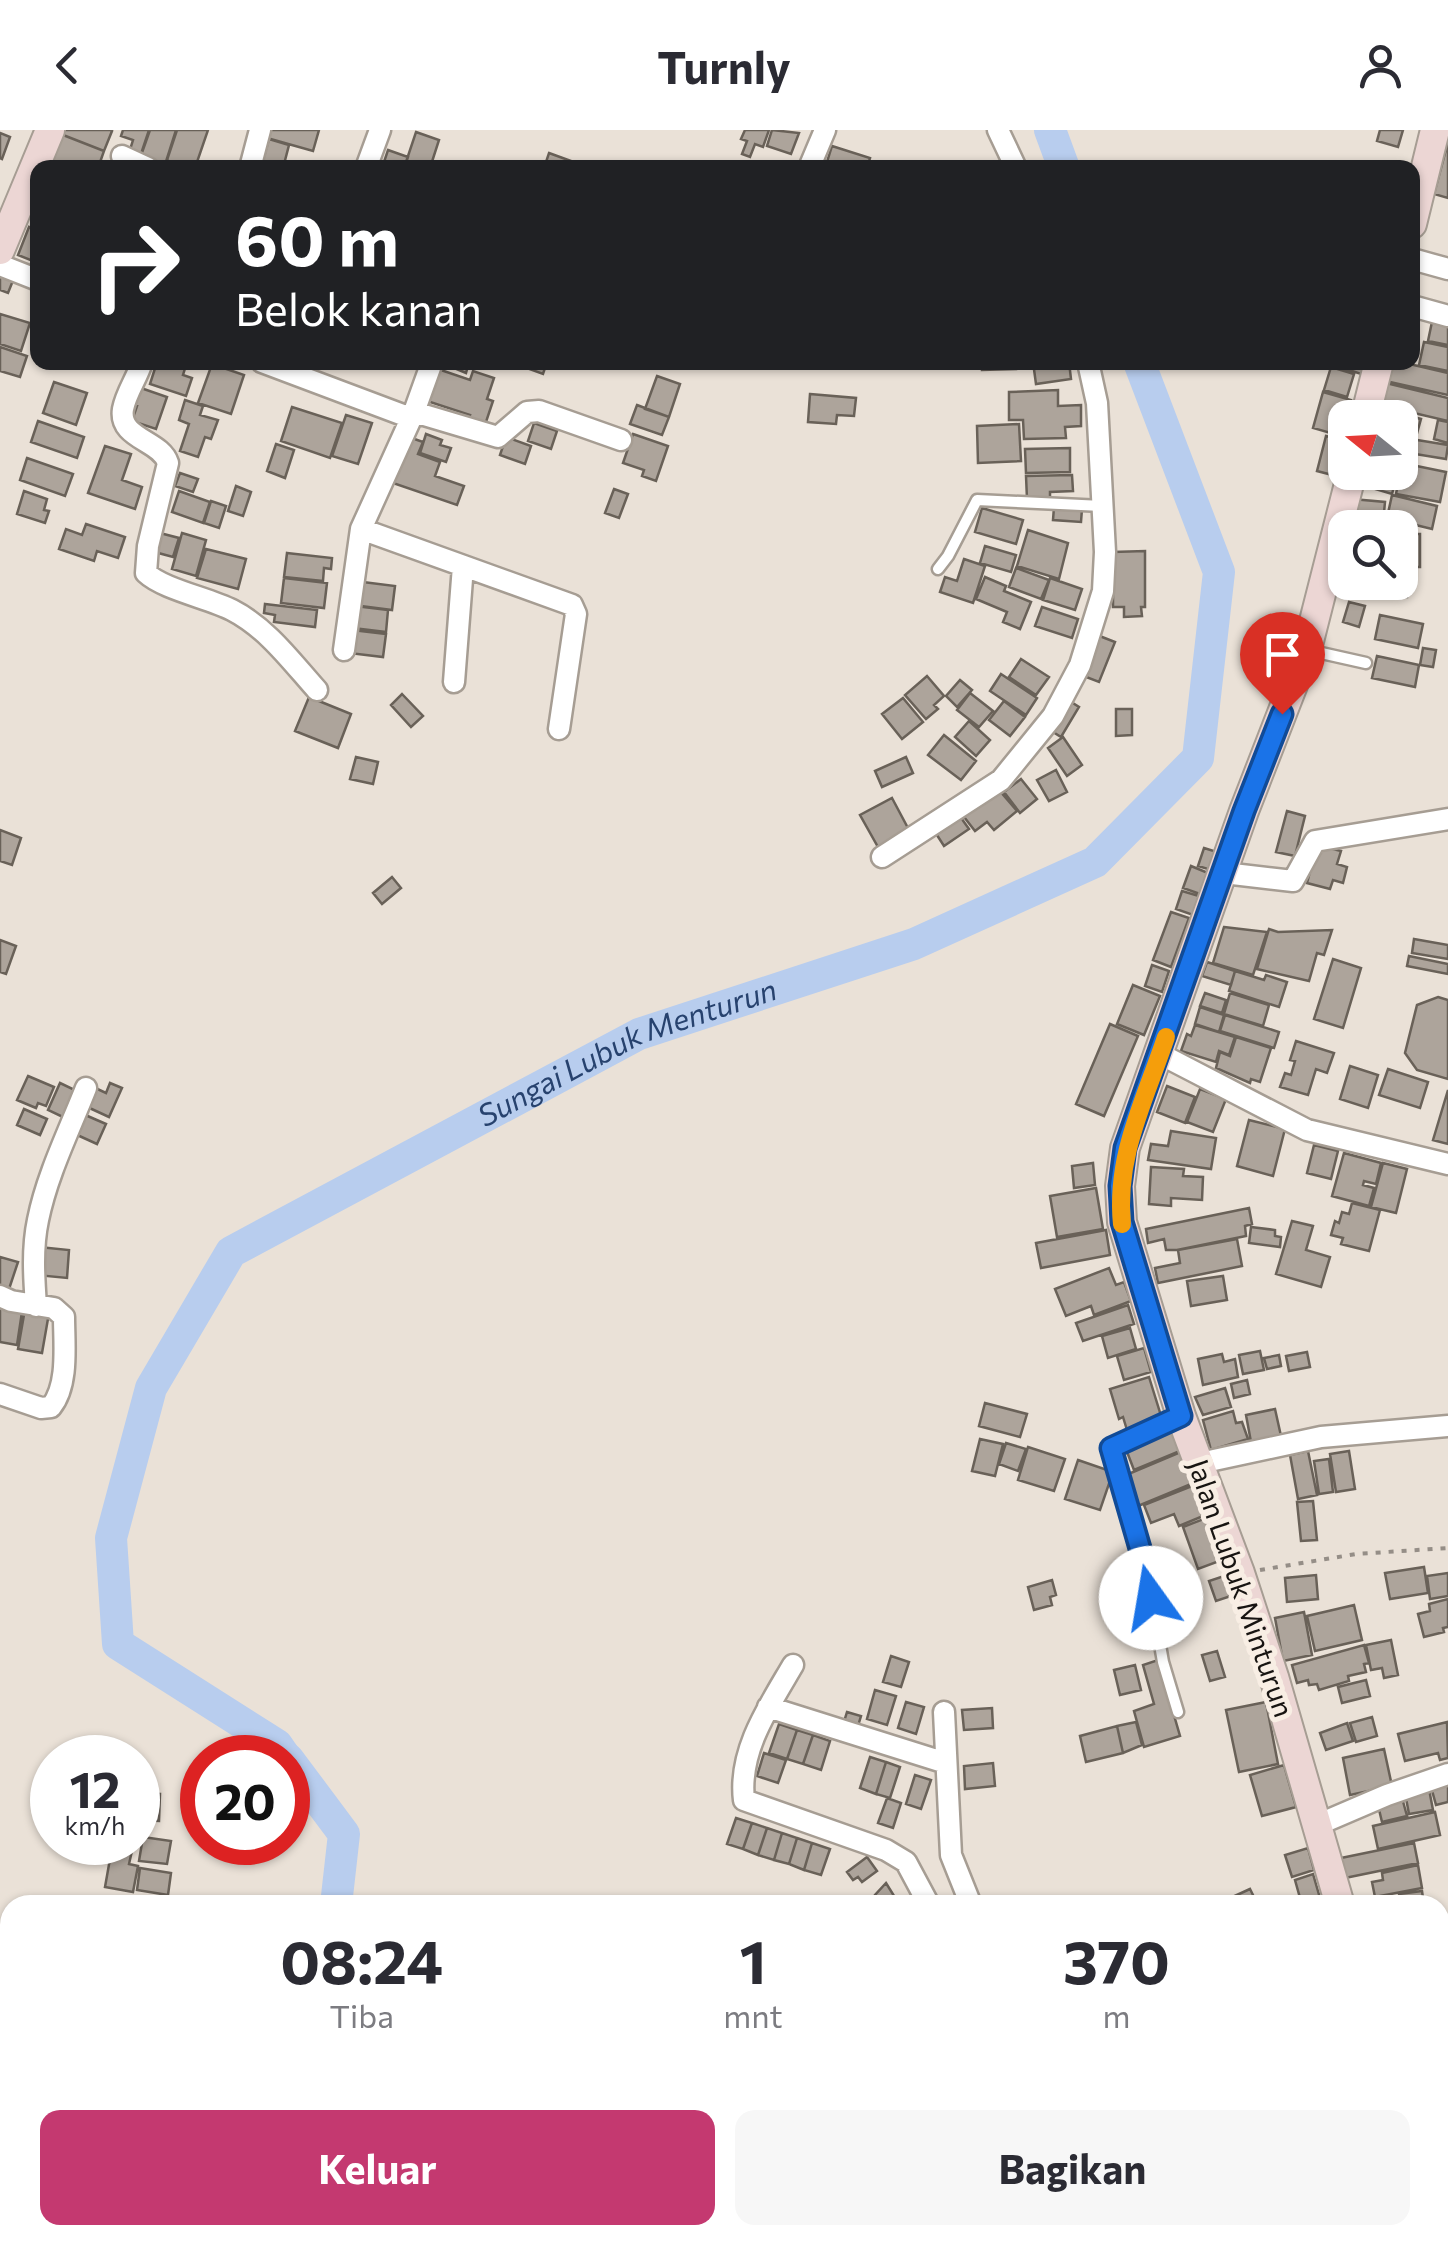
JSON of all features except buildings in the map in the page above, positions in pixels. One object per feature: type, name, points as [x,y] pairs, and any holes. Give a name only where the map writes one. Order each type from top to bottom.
[{"type":"street","points":[[38,160],[50,130]]},
{"type":"street","points":[[252,160],[260,130]]},
{"type":"street","points":[[369,160],[380,130]]},
{"type":"street","points":[[812,160],[825,130]]},
{"type":"street","points":[[998,130],[1012,160]]},
{"type":"street","points":[[1420,191],[1435,130]]},
{"type":"street","points":[[122,156],[131,160]]},
{"type":"street","points":[[0,250],[30,178]]},
{"type":"street","points":[[1420,261],[1448,269]]},
{"type":"street","points":[[0,264],[30,277]]},
{"type":"street","points":[[1420,308],[1448,316]]},
{"type":"street","points":[[139,370],[122,418],[126,427],[164,453],[168,463],[148,546],[146,573],[251,620],[317,690]]},
{"type":"street","points":[[285,370],[412,415],[498,438],[527,412],[538,410],[621,440]]},
{"type":"street","points":[[344,650],[361,530],[429,370]]},
{"type":"street","points":[[882,856],[1001,780],[1053,716],[1080,665],[1103,591],[1104,506],[1098,403],[1090,370]]},
{"type":"street","points":[[1369,400],[1376,370]]},
{"type":"street","name":"Jalan Lubuk Minturun","points":[[1337,1895],[1240,1573],[1181,1416],[1122,1222],[1120,1186],[1125,1148],[1244,811],[1307,649],[1347,490]]},
{"type":"street","points":[[361,530],[572,605],[576,610],[558,729]]},
{"type":"street","points":[[454,682],[464,566]]},
{"type":"street","points":[[1224,873],[1289,882],[1296,878],[1314,841],[1448,820]]},
{"type":"street","points":[[1160,1054],[1307,1130],[1448,1164]]},
{"type":"street","points":[[36,1306],[37,1223],[86,1088]]},
{"type":"street","points":[[0,1296],[54,1308],[64,1318],[63,1366],[56,1402],[51,1408],[0,1394]]},
{"type":"street","points":[[1200,1463],[1321,1437],[1448,1426]]},
{"type":"street","points":[[792,1665],[759,1723],[741,1779],[744,1800],[886,1850],[906,1862],[924,1895]]},
{"type":"street","points":[[768,1707],[946,1764]]},
{"type":"street","points":[[944,1712],[951,1855],[967,1895]]},
{"type":"street","points":[[1317,1825],[1448,1774]]},
{"type":"lane","points":[[938,569],[977,500],[1104,506]]},
{"type":"lane","points":[[1307,649],[1366,663]]},
{"type":"lane","points":[[1178,1712],[1162,1662],[1148,1576],[1111,1452],[1115,1444],[1181,1416]]},
{"type":"path","points":[[1240,1573],[1356,1554],[1448,1548]]},
{"type":"waterway","name":"Sungai Lubuk Menturun","points":[[1050,130],[1061,160]]},
{"type":"waterway","name":"Sungai Lubuk Menturun","points":[[261,1735],[118,1644],[111,1538],[151,1388],[231,1252],[639,1034],[914,944],[1095,862],[1198,758],[1219,572],[1142,370]]},
{"type":"waterway","name":"Sungai Lubuk Menturun","points":[[310,1788],[344,1834],[337,1895]]},
{"type":"slow traffic","points":[[1122,1224],[1120,1186],[1125,1148],[1166,1037]]},
{"type":"route","points":[[1151,1598],[1111,1448],[1181,1416],[1122,1222],[1120,1186],[1125,1148],[1282,714]]}]
